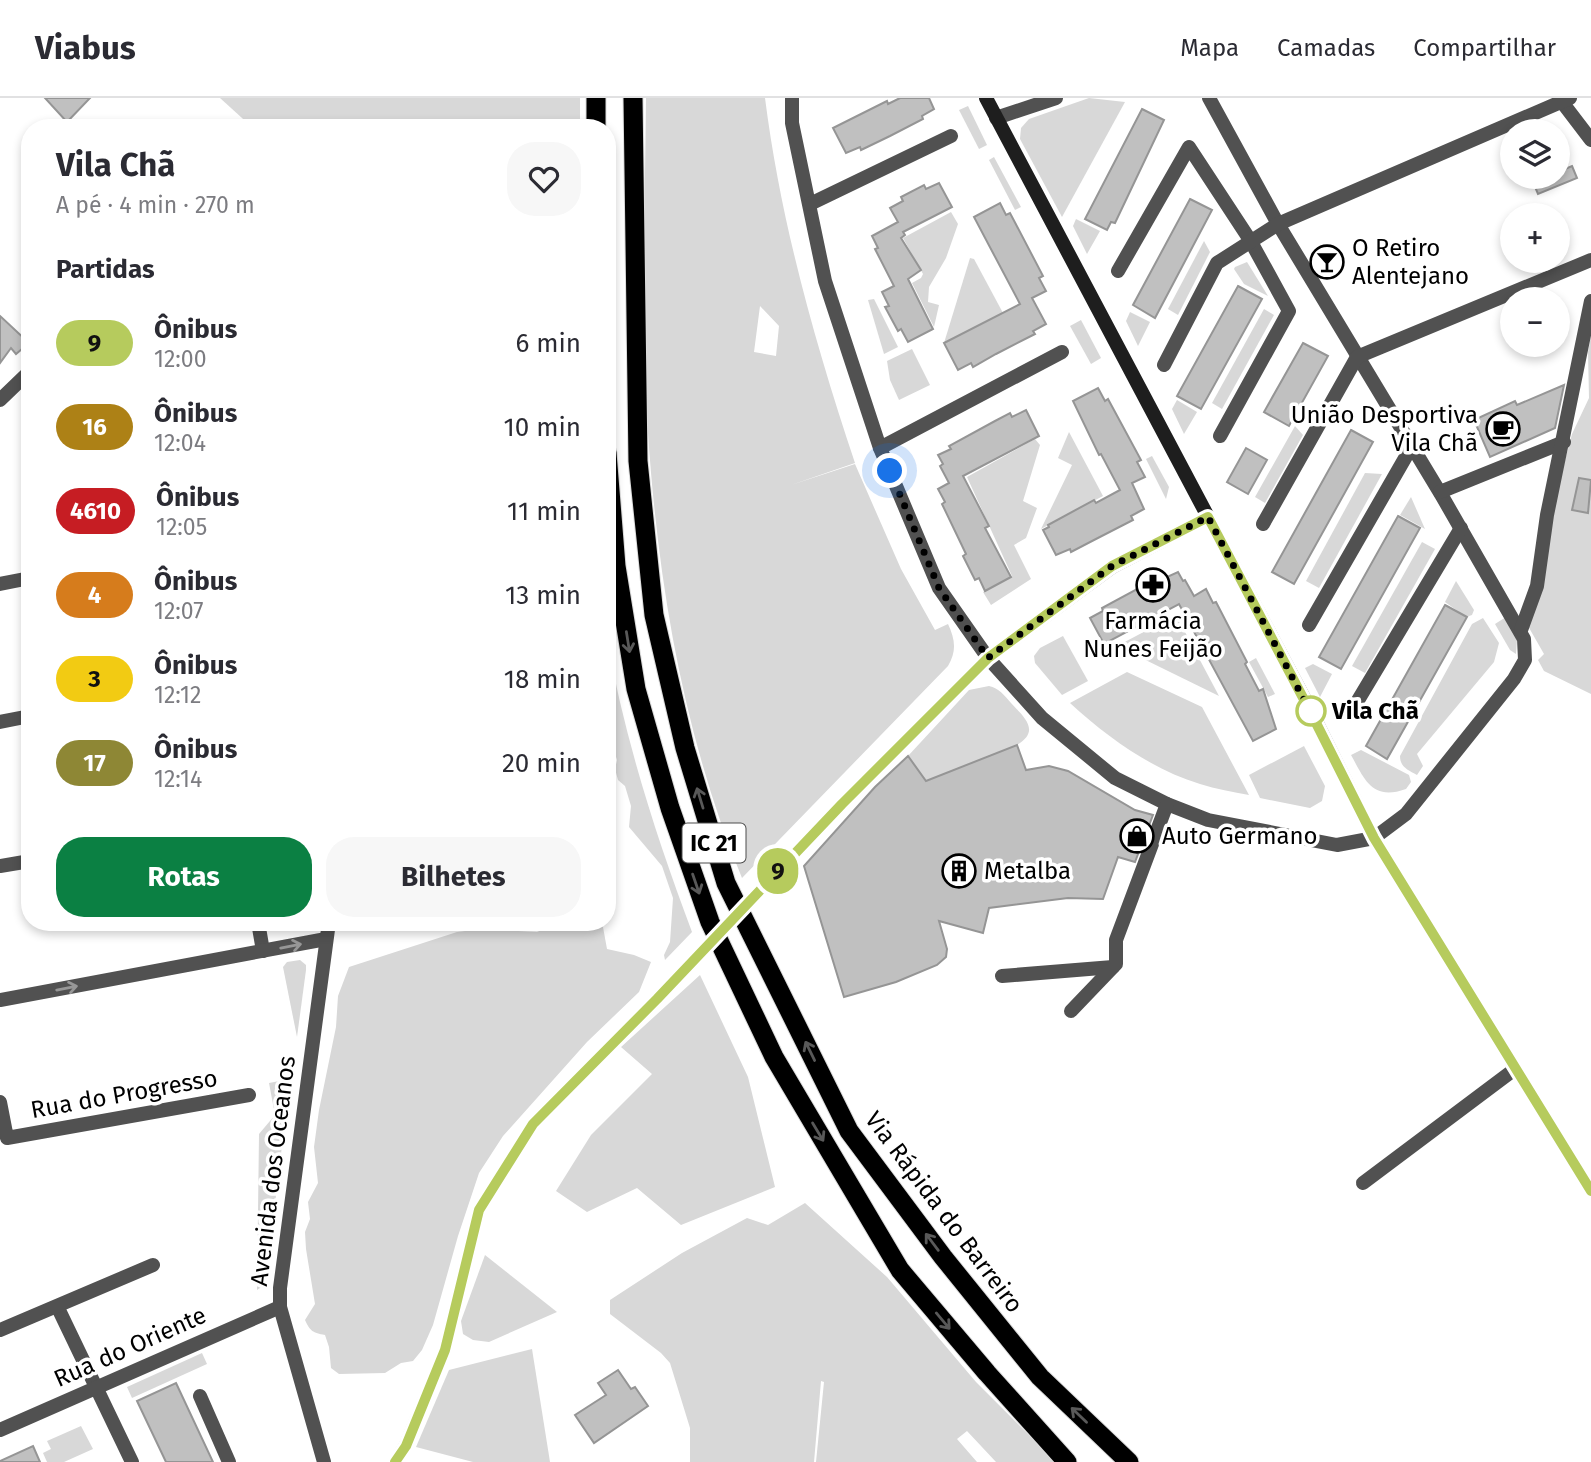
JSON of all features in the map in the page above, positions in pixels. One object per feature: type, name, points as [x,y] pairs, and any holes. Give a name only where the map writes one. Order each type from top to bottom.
[{"type":"highway","points":[[596,98],[596,119]]},
{"type":"highway","name":"Via Rápida do Barreiro","points":[[633,98],[638,460],[654,615],[685,748],[726,883],[849,1131],[943,1257],[1040,1377],[1129,1462]]},
{"type":"highway","name":"IC 21","points":[[616,572],[636,689],[670,808],[709,922],[774,1057],[900,1270],[1067,1462]]},
{"type":"main road","points":[[986,98],[1306,702],[1374,838],[1591,1191]]},
{"type":"street","points":[[792,98],[792,122],[825,281],[880,448],[939,588],[988,658],[1042,718],[1115,778],[1167,804],[1208,820],[1338,845],[1374,838],[1406,814],[1514,679],[1526,653],[1521,630],[1278,224],[1209,98]]},
{"type":"street","points":[[996,118],[1056,98]]},
{"type":"street","points":[[1164,365],[1217,263],[1278,224],[1566,100],[1591,140]]},
{"type":"street","points":[[810,204],[951,136]]},
{"type":"street","points":[[1118,271],[1189,147],[1250,240],[1289,311],[1220,436]]},
{"type":"street","points":[[1264,524],[1357,357],[1591,260]]},
{"type":"street","points":[[1521,630],[1537,586],[1547,515],[1591,301]]},
{"type":"street","points":[[880,448],[1062,352]]},
{"type":"street","points":[[0,400],[21,381]]},
{"type":"street","points":[[1440,492],[1564,442]]},
{"type":"street","points":[[1309,625],[1412,446]]},
{"type":"street","points":[[395,1462],[406,1446],[445,1350],[479,1210],[533,1124],[657,999],[842,804],[988,658],[1112,566],[1208,517]]},
{"type":"street","points":[[1357,702],[1461,528]]},
{"type":"street","points":[[0,584],[21,580]]},
{"type":"street","points":[[0,722],[21,718]]},
{"type":"street","points":[[1071,1011],[1116,964],[1116,940],[1167,804]]},
{"type":"street","points":[[0,866],[21,862]]},
{"type":"street","points":[[260,931],[263,951]]},
{"type":"street","name":"Avenida dos Oceanos","points":[[324,1462],[280,1307],[280,1288],[327,931]]},
{"type":"street","points":[[0,1000],[326,939]]},
{"type":"street","points":[[1002,976],[1113,967]]},
{"type":"street","points":[[1363,1183],[1515,1069]]},
{"type":"street","name":"Rua do Progresso","points":[[0,1102],[7,1138],[249,1095]]},
{"type":"street","points":[[0,1331],[153,1265]]},
{"type":"street","points":[[58,1307],[132,1462]]},
{"type":"street","name":"Rua do Oriente","points":[[0,1430],[280,1307]]},
{"type":"street","points":[[200,1396],[229,1462]]},
{"type":"shaded area","points":[[220,98],[580,98],[580,119],[243,119]]},
{"type":"shaded area","points":[[646,98],[765,98],[780,191],[801,282],[855,463],[791,485],[855,464],[901,569],[935,630],[948,624],[953,640],[954,650],[948,666],[742,878],[704,771],[689,715],[677,660],[659,547],[646,391]],"holes":[[[760,306],[779,326],[776,356],[754,352]]]},
{"type":"shaded area","points":[[1089,98],[1125,102],[1062,217],[1020,139],[1021,128],[1029,119]]},
{"type":"shaded area","points":[[968,106],[987,145],[979,149],[959,110]]},
{"type":"shaded area","points":[[994,157],[1021,207],[1015,210],[989,160]]},
{"type":"shaded area","points":[[951,212],[958,224],[946,258],[929,287],[928,302],[939,305],[934,327],[912,283],[923,274],[903,238]]},
{"type":"shaded area","points":[[1076,219],[1100,231],[1087,254],[1073,226]]},
{"type":"shaded area","points":[[1204,241],[1210,252],[1178,315],[1168,309]]},
{"type":"shaded area","points":[[970,258],[974,259],[1003,313],[944,343]]},
{"type":"shaded area","points":[[1247,262],[1268,296],[1244,284],[1234,269]]},
{"type":"shaded area","points":[[874,299],[898,347],[884,354],[868,300]]},
{"type":"shaded area","points":[[1264,309],[1274,315],[1222,409],[1212,403]]},
{"type":"shaded area","points":[[1130,312],[1150,322],[1138,346],[1126,321]]},
{"type":"shaded area","points":[[1081,320],[1101,358],[1091,364],[1070,326]]},
{"type":"shaded area","points":[[1591,336],[1591,694],[1544,671],[1538,660],[1544,654],[1528,626],[1555,498],[1572,434],[1589,398],[1588,352]]},
{"type":"shaded area","points":[[912,349],[930,385],[899,400],[890,380],[887,361]]},
{"type":"shaded area","points":[[1177,400],[1197,412],[1184,434],[1172,409]]},
{"type":"shaded area","points":[[1295,426],[1303,435],[1265,503],[1255,497]]},
{"type":"shaded area","points":[[1069,432],[1103,496],[1041,529],[1072,465],[1058,458]]},
{"type":"shaded area","points":[[1035,439],[1040,445],[1023,501],[1037,508],[1026,538],[1014,545],[1031,579],[991,605],[983,592],[1012,576],[967,477]]},
{"type":"shaded area","points":[[1152,456],[1169,487],[1166,499],[1146,459]]},
{"type":"shaded area","points":[[1365,473],[1382,474],[1319,588],[1306,581]]},
{"type":"shaded area","points":[[1411,497],[1425,529],[1400,515]]},
{"type":"shaded area","points":[[1422,542],[1435,549],[1365,673],[1352,666]]},
{"type":"shaded area","points":[[1456,581],[1474,610],[1472,615],[1466,617],[1445,602]]},
{"type":"shaded area","points":[[1176,615],[1219,696],[1117,646]]},
{"type":"shaded area","points":[[1506,617],[1517,640],[1516,654],[1510,650],[1495,624]]},
{"type":"shaded area","points":[[1483,618],[1499,643],[1494,662],[1417,754],[1423,766],[1417,775],[1403,766],[1400,756],[1472,624]]},
{"type":"shaded area","points":[[1063,636],[1088,681],[1062,695],[1035,663],[1034,656],[1040,648]]},
{"type":"shaded area","points":[[1256,658],[1275,694],[1268,697],[1249,662]]},
{"type":"shaded area","points":[[1313,664],[1332,674],[1320,697],[1305,668]]},
{"type":"shaded area","points":[[1127,672],[1202,707],[1249,795],[1200,784],[1164,770],[1114,740],[1070,703]]},
{"type":"shaded area","points":[[616,685],[643,787],[692,932],[665,960],[664,955],[670,942],[673,898],[662,866],[629,827],[631,806],[625,786],[618,780]]},
{"type":"shaded area","points":[[989,686],[1001,692],[1021,714],[1028,724],[1028,734],[1017,745],[926,781],[908,756],[969,690]]},
{"type":"shaded area","points":[[1304,746],[1325,786],[1322,801],[1310,808],[1260,798],[1249,775]]},
{"type":"shaded area","points":[[1361,750],[1409,775],[1411,782],[1406,789],[1385,792],[1371,786],[1351,755]]},
{"type":"shaded area","points":[[604,931],[607,949],[651,962],[639,992],[587,1042],[503,1136],[479,1173],[433,1325],[422,1350],[413,1361],[401,1363],[385,1373],[339,1374],[331,1368],[325,1335],[312,1331],[305,1320],[315,1304],[305,1232],[310,1219],[308,1202],[318,1183],[314,1147],[319,1110],[336,1027],[338,996],[349,967],[457,932]]},
{"type":"shaded area","points":[[300,960],[306,965],[306,970],[297,1037],[283,967],[287,962]]},
{"type":"shaded area","points":[[700,975],[748,1077],[775,1187],[681,1225],[637,1188],[587,1212],[556,1191],[591,1135],[652,1074],[621,1047]]},
{"type":"shaded area","points":[[290,1079],[266,1279],[263,1286],[257,1290],[259,1134],[275,1115],[269,1083]]},
{"type":"shaded area","points":[[805,1203],[887,1277],[976,1382],[1056,1462],[996,1462],[967,1431],[957,1439],[977,1462],[816,1462],[824,1382],[821,1381],[814,1462],[690,1462],[690,1428],[670,1363],[610,1314],[610,1300],[682,1253],[747,1218],[768,1225]]},
{"type":"shaded area","points":[[485,1255],[557,1312],[489,1342],[473,1340],[463,1334],[461,1321]]},
{"type":"shaded area","points":[[532,1349],[550,1462],[473,1462],[416,1447],[449,1370]]},
{"type":"shaded area","points":[[202,1353],[207,1364],[132,1398],[127,1387]]},
{"type":"shaded area","points":[[81,1426],[93,1449],[64,1462],[47,1462],[43,1453],[51,1449],[47,1441]]},
{"type":"building","points":[[45,98],[90,98],[70,119],[64,119]]},
{"type":"building","points":[[900,98],[929,98],[934,109],[922,116],[923,119],[890,136],[861,150],[860,147],[846,153],[833,128],[887,101],[888,104]]},
{"type":"building","points":[[1142,109],[1164,120],[1115,223],[1111,222],[1107,230],[1085,219]]},
{"type":"building","points":[[1572,166],[1577,178],[1570,181]]},
{"type":"building","points":[[939,183],[952,207],[903,232],[905,235],[901,238],[921,270],[908,279],[933,329],[908,342],[901,329],[898,331],[885,307],[889,306],[882,292],[894,286],[875,249],[878,248],[872,236],[898,222],[890,208],[903,201],[901,197],[924,185],[926,189]]},
{"type":"building","points":[[1536,189],[1550,189],[1538,194]]},
{"type":"building","points":[[1190,199],[1212,210],[1155,318],[1133,305]]},
{"type":"building","points":[[1000,203],[1006,215],[1010,213],[1043,276],[1039,278],[1046,291],[1032,298],[1046,324],[1033,331],[1035,334],[973,367],[971,363],[958,370],[944,343],[1020,304],[974,217]]},
{"type":"building","name":"O Retiro Alentejano","points":[[1333,248],[1342,263],[1319,274],[1311,260]]},
{"type":"building","points":[[1238,286],[1262,299],[1201,409],[1177,396]]},
{"type":"building","points":[[0,316],[21,336],[21,350],[16,354],[11,348],[0,363]]},
{"type":"building","points":[[1303,343],[1328,356],[1289,426],[1264,412]]},
{"type":"building","points":[[1564,385],[1555,428],[1490,457],[1474,420],[1515,401],[1517,405]]},
{"type":"building","points":[[1098,388],[1105,401],[1108,399],[1141,460],[1137,462],[1145,477],[1132,483],[1144,509],[1131,516],[1133,520],[1071,552],[1070,549],[1056,555],[1043,530],[1094,500],[1096,503],[1120,490],[1101,454],[1099,455],[1073,401]]},
{"type":"building","points":[[1026,410],[1039,436],[963,476],[989,526],[985,528],[1011,577],[985,591],[979,578],[975,580],[963,556],[966,554],[942,504],[945,502],[938,489],[949,483],[940,466],[943,464],[938,455],[951,449],[949,446],[1010,413],[1012,417]]},
{"type":"building","points":[[1351,430],[1373,442],[1294,584],[1272,572]]},
{"type":"building","points":[[1246,448],[1267,460],[1248,494],[1227,482]]},
{"type":"building","points":[[1579,478],[1591,480],[1588,513],[1572,510]]},
{"type":"building","points":[[1398,516],[1420,528],[1341,669],[1319,657]]},
{"type":"building","points":[[1178,572],[1194,596],[1206,589],[1213,603],[1216,602],[1259,691],[1263,689],[1276,729],[1253,741],[1179,604],[1104,644],[1090,618],[1103,611],[1102,608],[1163,575],[1165,578]]},
{"type":"building","points":[[1445,605],[1467,617],[1387,759],[1366,746]]},
{"type":"building","name":"Metalba","points":[[1017,745],[1026,770],[1049,766],[1068,771],[1135,810],[1153,815],[1135,862],[1118,857],[1103,899],[1068,898],[989,908],[983,933],[939,921],[947,949],[946,957],[937,965],[896,982],[844,997],[804,866],[875,787],[908,756],[926,781]]},
{"type":"building","points":[[618,1370],[631,1389],[635,1387],[648,1406],[594,1443],[575,1415],[606,1395],[598,1383]]},
{"type":"building","points":[[176,1383],[213,1462],[166,1462],[137,1401]]},
{"type":"building","points":[[33,1446],[40,1462],[0,1462],[0,1461]]},
{"type":"bus line","name":"9","points":[[395,1462],[406,1446],[445,1350],[479,1210],[533,1124],[657,999],[842,804],[988,658],[1112,566],[1208,517],[1374,838],[1591,1191]]},
{"type":"place","name":"O Retiro Alentejano","points":[[1327,262]]},
{"type":"place","name":"União Desportiva Vila Chã","points":[[1503,429]]},
{"type":"place","name":"Farmácia Nunes Feijão","points":[[1153,585]]},
{"type":"place","name":"Vila Chã","points":[[1311,711]]},
{"type":"place","name":"Auto Germano","points":[[1137,836]]},
{"type":"place","name":"Metalba","points":[[959,871]]},
{"type":"route","points":[[890,471],[939,588],[988,658],[1112,566],[1208,517],[1311,711]]}]
